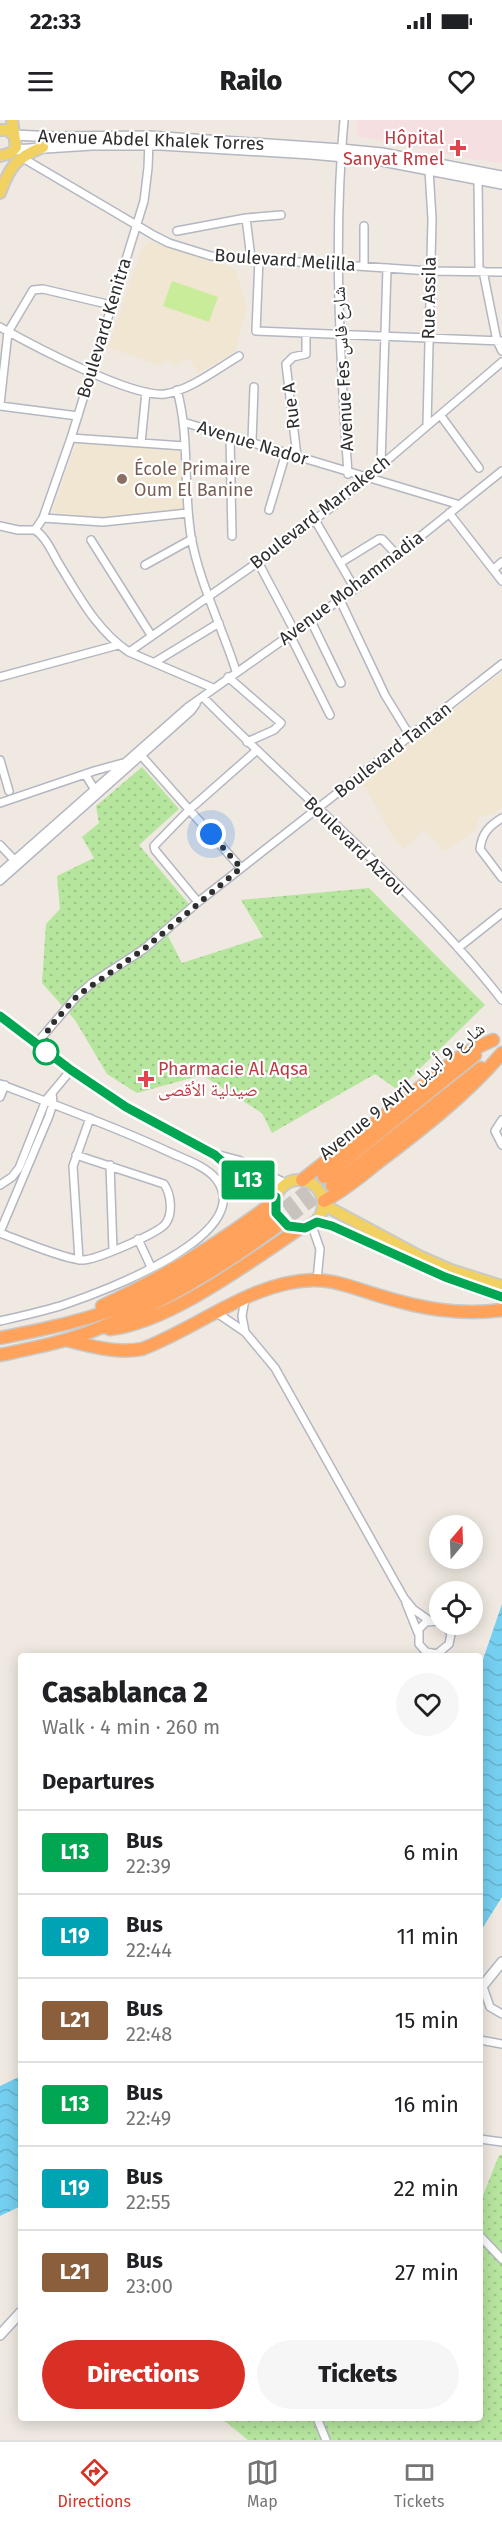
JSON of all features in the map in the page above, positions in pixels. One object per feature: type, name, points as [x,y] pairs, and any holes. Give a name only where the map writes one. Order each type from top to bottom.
[{"type":"highway","points":[[302,1180],[450,1064],[497,1036]]},
{"type":"highway","name":"Avenue 9 Avril شارع 9 أبريل","points":[[497,1036],[328,1182],[502,1052]]},
{"type":"highway","points":[[324,1203],[473,1085],[502,1052]]},
{"type":"highway","points":[[73,1321],[78,1316],[120,1297],[186,1261],[235,1231],[275,1199]]},
{"type":"highway","points":[[0,1338],[73,1321],[126,1305],[161,1288],[273,1223],[197,1281],[97,1330],[66,1340],[0,1355]]},
{"type":"highway","points":[[97,1330],[127,1325],[166,1311],[216,1284],[299,1229]]},
{"type":"highway","points":[[66,1340],[129,1352],[156,1344],[245,1299],[286,1283],[317,1280],[437,1311],[464,1313],[502,1310]]},
{"type":"main road","points":[[0,182],[16,142],[12,120]]},
{"type":"main road","points":[[0,130],[7,130],[14,135]]},
{"type":"main road","name":"Avenue Abdel Khalek Torres","points":[[14,135],[382,153],[478,175],[502,184]]},
{"type":"main road","name":"Avenue Abdel Khalek Torres","points":[[43,147],[149,140]]},
{"type":"main road","points":[[12,154],[43,147]]},
{"type":"main road","name":"Avenue Abdel Khalek Torres","points":[[341,152],[429,170],[502,176]]},
{"type":"main road","points":[[0,193],[12,154]]},
{"type":"main road","points":[[0,1016],[71,1070],[126,1107],[215,1155],[235,1173],[275,1199],[279,1218],[288,1226],[299,1229],[314,1224],[332,1226],[445,1277],[502,1297]]},
{"type":"main road","points":[[215,1155],[238,1161],[285,1184],[302,1180],[318,1188],[324,1203],[419,1256],[451,1270],[502,1286]]},
{"type":"main road","points":[[275,1199],[285,1184]]},
{"type":"main road","points":[[314,1224],[324,1203]]},
{"type":"main road","points":[[483,1986],[502,1962]]},
{"type":"main road","points":[[2,2334],[18,2315]]},
{"type":"street","name":"Avenue Fes شارع فاس","points":[[344,120],[338,264],[339,335],[348,474]]},
{"type":"street","name":"Boulevard Kenitra","points":[[43,518],[71,438],[144,201],[149,140]]},
{"type":"street","name":"Boulevard Melilla","points":[[12,154],[169,243],[211,256],[430,271],[502,272]]},
{"type":"street","name":"Rue Assila","points":[[427,426],[432,219],[429,170]]},
{"type":"street","points":[[478,175],[481,271],[502,351]]},
{"type":"street","points":[[177,231],[246,218],[280,215]]},
{"type":"street","points":[[246,218],[255,258],[256,331],[428,340],[500,341]]},
{"type":"street","points":[[364,226],[364,266]]},
{"type":"street","points":[[381,464],[387,268]]},
{"type":"street","points":[[78,416],[0,405],[8,332],[33,290],[43,289],[111,305]]},
{"type":"street","points":[[0,327],[90,373],[146,392],[161,394],[177,390],[239,356]]},
{"type":"street","name":"Rue A","points":[[297,456],[286,364],[293,357],[306,354],[306,334]]},
{"type":"street","name":"Boulevard Marrakech","points":[[129,652],[315,520],[441,416],[502,362]]},
{"type":"street","points":[[252,441],[254,387]]},
{"type":"street","points":[[177,390],[183,422],[188,513],[192,540],[237,671]]},
{"type":"street","points":[[141,443],[146,392]]},
{"type":"street","points":[[441,416],[479,468]]},
{"type":"street","name":"Avenue Nador","points":[[183,422],[252,441],[348,474],[460,505]]},
{"type":"street","points":[[230,436],[232,536]]},
{"type":"street","points":[[71,438],[184,446]]},
{"type":"street","points":[[270,510],[286,453]]},
{"type":"street","name":"Avenue Mohammadia","points":[[0,881],[16,863],[95,790],[140,754],[188,707],[355,590],[502,471]]},
{"type":"street","points":[[35,530],[43,518],[103,522],[188,513]]},
{"type":"street","points":[[450,513],[502,581]]},
{"type":"street","points":[[315,520],[355,590]]},
{"type":"street","points":[[0,526],[18,530],[35,530],[46,542],[87,609],[103,631],[118,645],[129,652],[213,688]]},
{"type":"street","points":[[340,563],[379,539],[382,539],[397,555]]},
{"type":"street","points":[[91,540],[151,635]]},
{"type":"street","points":[[145,565],[192,540]]},
{"type":"street","points":[[258,562],[330,715]]},
{"type":"street","points":[[494,569],[502,562]]},
{"type":"street","points":[[340,600],[386,695],[410,736]]},
{"type":"street","points":[[311,621],[341,683]]},
{"type":"street","points":[[155,662],[219,623]]},
{"type":"street","points":[[0,677],[118,645]]},
{"type":"street","name":"Boulevard Tantan","points":[[36,1044],[77,996],[144,949],[198,902],[502,664]]},
{"type":"street","points":[[228,677],[280,723],[274,730],[247,742]]},
{"type":"street","name":"Boulevard Azrou","points":[[200,700],[373,861],[458,948],[502,1000]]},
{"type":"street","points":[[198,902],[154,846],[189,810],[256,751]]},
{"type":"street","points":[[140,754],[241,868]]},
{"type":"street","points":[[0,760],[9,791]]},
{"type":"street","points":[[0,803],[85,774],[127,764]]},
{"type":"street","name":"Avenue Mohammadia","points":[[0,873],[16,863],[127,764]]},
{"type":"street","points":[[85,774],[95,790]]},
{"type":"street","points":[[502,818],[489,826],[481,838],[480,849],[502,878]]},
{"type":"street","points":[[0,845],[16,863]]},
{"type":"street","points":[[458,948],[502,913]]},
{"type":"street","points":[[71,1070],[52,1093],[20,1186],[0,1233],[79,1260],[90,1259],[113,1250],[158,1231],[167,1223],[170,1210],[164,1184],[76,1155]]},
{"type":"street","points":[[0,1097],[2,1084],[50,1101],[194,1163],[215,1177],[222,1188],[224,1198],[221,1213],[212,1227],[187,1248],[128,1279],[76,1301],[0,1321]]},
{"type":"street","points":[[0,1185],[12,1177],[21,1164],[50,1101]]},
{"type":"street","points":[[79,1260],[72,1175],[76,1155],[90,1118]]},
{"type":"street","points":[[502,1120],[495,1131],[502,1144]]},
{"type":"street","points":[[110,1165],[113,1250]]},
{"type":"street","points":[[12,1177],[20,1186]]},
{"type":"street","points":[[314,1224],[320,1249],[317,1280]]},
{"type":"street","points":[[138,1239],[151,1267]]},
{"type":"street","points":[[245,1299],[242,1316],[245,1332]]},
{"type":"street","points":[[217,1313],[245,1332],[282,1380],[404,1598],[422,1648],[434,1653]]},
{"type":"street","points":[[404,1598],[413,1609],[429,1619]]},
{"type":"street","points":[[418,1633],[422,1625],[429,1621]]},
{"type":"street","points":[[437,1653],[449,1644],[451,1635]]},
{"type":"street","points":[[483,1992],[490,2007],[502,2014]]},
{"type":"street","points":[[483,2041],[502,2044]]},
{"type":"street","points":[[483,2139],[502,2142]]},
{"type":"street","points":[[483,2238],[502,2259]]},
{"type":"street","points":[[318,2421],[326,2440]]},
{"type":"shaded area","name":"Hôpital Sanyat Rmel","points":[[357,120],[502,120],[502,163],[357,136]]},
{"type":"shaded area","points":[[150,241],[235,269],[247,308],[235,351],[198,373],[189,358],[174,366],[169,360],[158,365],[108,347],[141,251]]},
{"type":"shaded area","name":"École Primaire Oum El Banine","points":[[77,442],[179,448],[183,510],[103,518],[52,512]]},
{"type":"shaded area","points":[[502,672],[502,807],[494,814],[487,814],[478,819],[477,829],[445,851],[423,830],[404,849],[393,837],[362,781]]},
{"type":"green space","points":[[172,281],[218,297],[209,322],[163,306]]},
{"type":"green space","points":[[142,767],[179,809],[139,845],[193,909],[168,936],[182,963],[263,937],[241,900],[369,888],[485,1005],[398,1090],[375,1074],[272,1133],[262,1113],[202,1075],[137,1093],[107,1074],[75,1020],[42,983],[46,924],[60,909],[57,876],[94,858],[82,837],[99,823],[96,806]]},
{"type":"green space","points":[[499,2155],[502,2155],[502,2440],[248,2440],[225,2421],[483,2421],[483,2195]]},
{"type":"water","points":[[502,1604],[502,1897],[483,1927],[483,1659]]},
{"type":"water","points":[[18,2077],[18,2207],[0,2216],[0,2086]]},
{"type":"tunnel","points":[[270,1219],[324,1177]]},
{"type":"tunnel","points":[[276,1227],[332,1186]]},
{"type":"bus line","name":"L13","points":[[0,1016],[71,1070],[126,1107],[215,1155],[235,1173],[276,1197],[276,1213],[288,1226],[299,1229],[312,1226],[317,1222],[332,1226],[445,1277],[502,1297]]},
{"type":"place","name":"Hôpital Sanyat Rmel","points":[[458,148]]},
{"type":"place","name":"École Primaire Oum El Banine","points":[[122,479]]},
{"type":"place","name":"Pharmacie Al Aqsa صيدلية الأقصى","points":[[146,1079]]},
{"type":"route","points":[[46,1052],[48,1029],[77,996],[92,983],[144,949],[241,868],[211,834]]}]
